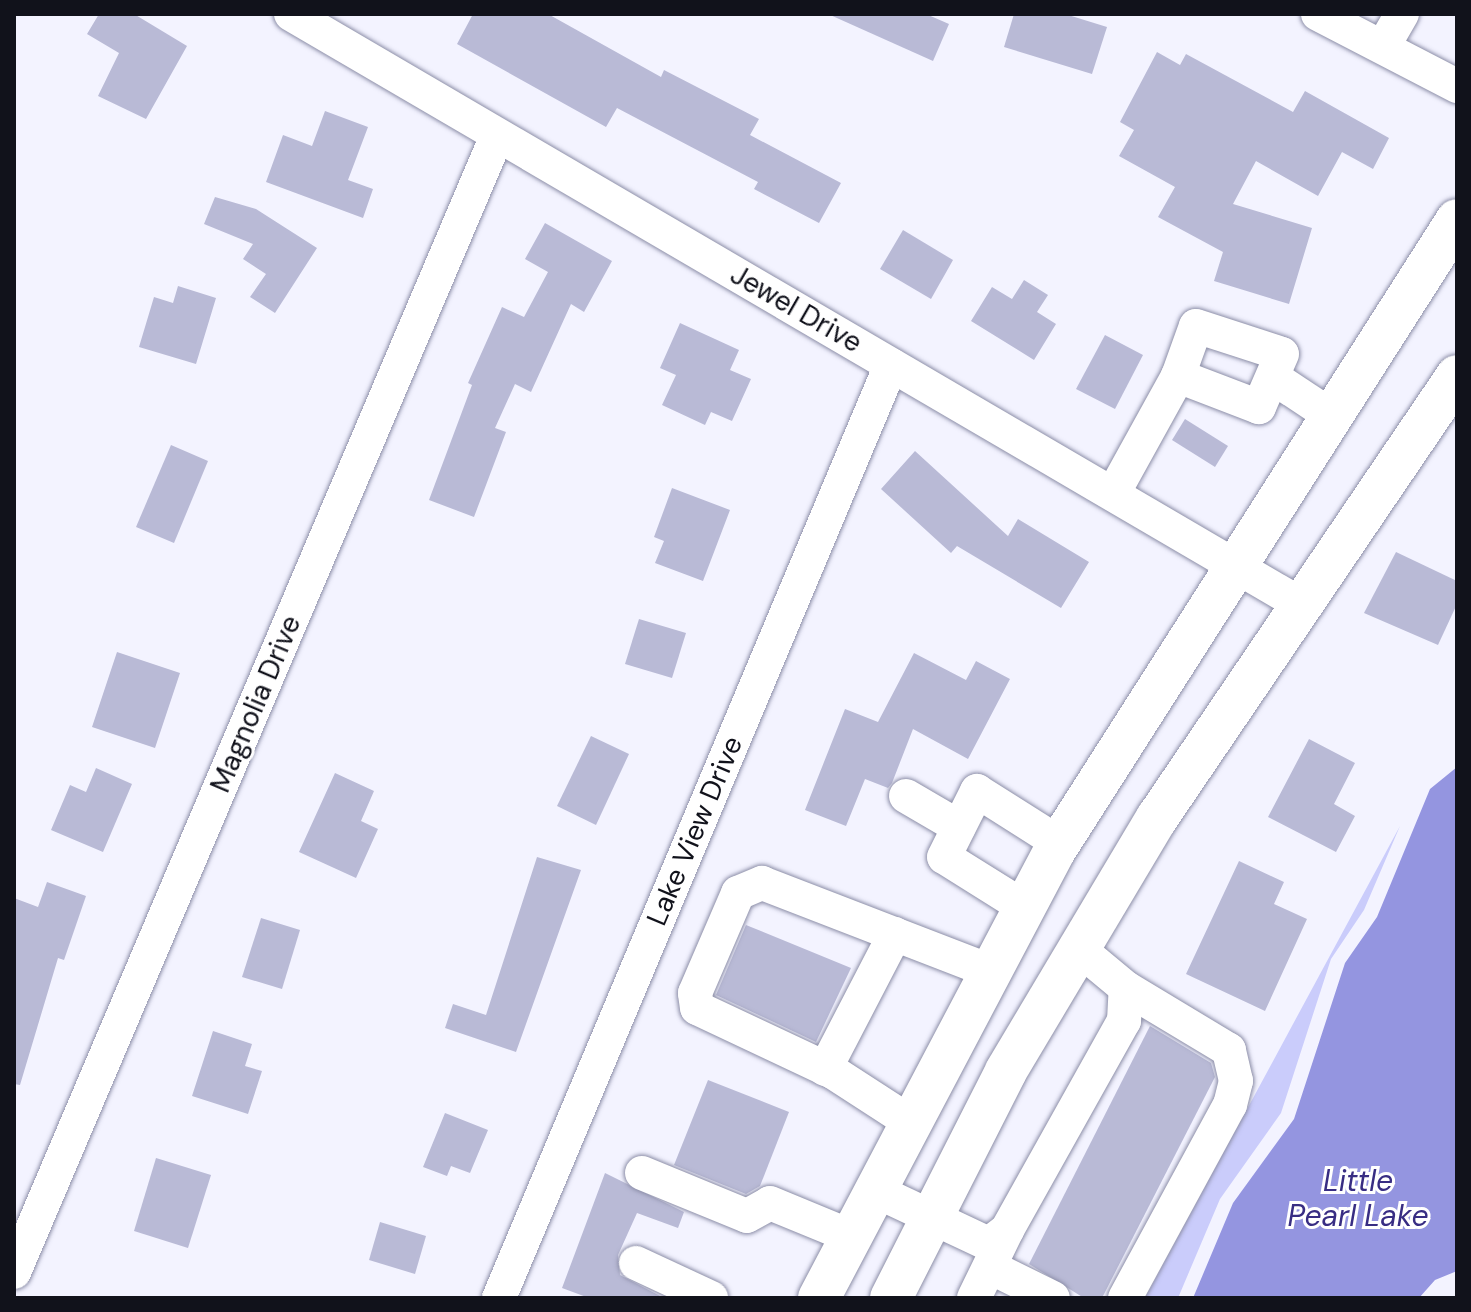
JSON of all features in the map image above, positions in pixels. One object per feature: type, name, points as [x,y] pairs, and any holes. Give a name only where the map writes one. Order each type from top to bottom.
[{"type":"main road","points":[[819,1298],[1059,843],[1457,220]]},
{"type":"main road","points":[[891,1298],[1006,1071],[1157,818],[1302,605],[1453,392]]},
{"type":"street","name":"Jewel Drive","points":[[291,14],[1236,563],[1302,605]]},
{"type":"street","points":[[1318,14],[1384,45],[1457,86]]},
{"type":"street","points":[[1384,45],[1402,14]]},
{"type":"street","name":"Magnolia Drive","points":[[14,1272],[497,136]]},
{"type":"street","points":[[1114,492],[1178,376],[1196,326],[1282,354],[1259,407],[1178,376]]},
{"type":"street","name":"Lake View Drive","points":[[499,1298],[891,365]]},
{"type":"street","points":[[1274,378],[1330,415]]},
{"type":"street","points":[[1024,907],[944,857],[977,791],[1059,843]]},
{"type":"street","points":[[906,796],[959,827]]},
{"type":"street","points":[[910,1122],[825,1069],[697,1008],[695,993],[738,893],[762,883],[990,971]]},
{"type":"street","points":[[825,1069],[895,934]]},
{"type":"street","points":[[1079,949],[1126,988],[1229,1050],[1236,1081],[1230,1105],[1125,1298]]},
{"type":"street","points":[[974,1298],[1007,1230],[1124,1021],[1126,988]]},
{"type":"street","points":[[642,1173],[747,1216],[770,1203],[850,1236]]},
{"type":"street","points":[[874,1190],[989,1244],[1007,1230]]},
{"type":"street","points":[[636,1263],[711,1298]]},
{"type":"street","points":[[990,1267],[1053,1298]]},
{"type":"shaded area","points":[[1400,826],[1364,910],[1331,959],[1281,1113],[1220,1199],[1178,1298],[1145,1298]]},
{"type":"water","name":"Little Pearl Lake","points":[[1457,767],[1457,1271],[1435,1280],[1419,1298],[1193,1298],[1233,1203],[1294,1119],[1345,963],[1377,917],[1430,789]]},
{"type":"building","points":[[99,14],[134,14],[187,46],[146,119],[98,96],[119,53],[87,34]]},
{"type":"building","points":[[473,14],[548,14],[661,77],[664,70],[759,119],[750,135],[841,183],[819,223],[754,189],[758,182],[617,108],[606,127],[457,44]]},
{"type":"building","points":[[828,14],[926,14],[949,24],[933,61]]},
{"type":"building","points":[[1014,14],[1065,14],[1107,27],[1092,74],[1004,47]]},
{"type":"building","points":[[1157,52],[1180,65],[1186,54],[1293,112],[1305,91],[1389,138],[1373,169],[1342,152],[1318,196],[1256,161],[1233,204],[1312,228],[1289,304],[1214,281],[1223,252],[1158,217],[1175,187],[1119,156],[1134,130],[1120,122]]},
{"type":"building","points":[[325,111],[368,127],[348,180],[373,189],[363,218],[266,182],[283,135],[312,146]]},
{"type":"building","points":[[215,197],[256,209],[317,248],[275,313],[250,297],[266,274],[243,259],[253,244],[204,224]]},
{"type":"building","points":[[545,223],[612,261],[584,312],[571,304],[531,392],[515,384],[495,428],[506,432],[474,517],[429,500],[472,385],[468,383],[502,307],[524,317],[548,272],[525,259]]},
{"type":"building","points":[[903,230],[953,260],[931,299],[880,269]]},
{"type":"building","points":[[1024,280],[1048,295],[1037,312],[1056,324],[1034,360],[971,321],[992,287],[1012,299]]},
{"type":"building","points":[[178,286],[216,298],[196,364],[139,347],[154,297],[173,303]]},
{"type":"building","points":[[680,323],[739,350],[730,370],[751,379],[732,421],[711,412],[705,425],[662,405],[676,375],[660,368]]},
{"type":"building","points":[[1105,335],[1143,355],[1115,409],[1076,389]]},
{"type":"building","points":[[1185,419],[1228,446],[1215,467],[1172,440]]},
{"type":"building","points":[[171,445],[208,461],[174,543],[136,527]]},
{"type":"building","points":[[915,451],[1008,536],[1018,519],[1089,562],[1061,608],[957,546],[951,553],[881,489]]},
{"type":"building","points":[[672,488],[730,510],[703,581],[655,563],[664,541],[654,537]]},
{"type":"building","points":[[1396,552],[1457,581],[1457,604],[1438,645],[1364,613]]},
{"type":"building","points":[[639,619],[686,633],[672,678],[625,664]]},
{"type":"building","points":[[117,652],[180,673],[155,748],[92,727]]},
{"type":"building","points":[[914,653],[966,680],[976,661],[1010,679],[968,759],[913,729],[892,783],[888,788],[865,779],[846,826],[805,810],[845,709],[878,722]]},
{"type":"building","points":[[591,736],[629,754],[596,825],[557,806]]},
{"type":"building","points":[[1309,739],[1355,763],[1334,804],[1355,816],[1336,852],[1268,817]]},
{"type":"building","points":[[96,768],[132,784],[103,852],[51,830],[70,785],[86,792]]},
{"type":"building","points":[[335,773],[374,791],[361,821],[378,829],[356,878],[299,852]]},
{"type":"building","points":[[537,857],[581,870],[516,1052],[445,1028],[453,1004],[486,1015]]},
{"type":"building","points":[[1239,861],[1284,882],[1274,904],[1307,919],[1265,1011],[1186,974]]},
{"type":"building","points":[[47,882],[86,896],[64,960],[58,958],[20,1085],[14,1084],[14,898],[38,907]]},
{"type":"building","points":[[261,918],[300,930],[282,989],[242,977]]},
{"type":"building","points":[[746,925],[851,968],[816,1042],[716,995]]},
{"type":"building","points":[[1150,1026],[1211,1063],[1215,1077],[1102,1298],[1084,1298],[1029,1264]]},
{"type":"building","points":[[213,1031],[252,1044],[245,1066],[262,1071],[248,1114],[192,1096]]},
{"type":"building","points":[[708,1080],[789,1112],[760,1186],[746,1194],[674,1165]]},
{"type":"building","points":[[445,1113],[488,1130],[470,1173],[451,1166],[447,1176],[423,1167]]},
{"type":"building","points":[[156,1158],[211,1175],[188,1248],[134,1231]]},
{"type":"building","points":[[605,1173],[684,1212],[678,1228],[637,1213],[618,1255],[620,1275],[664,1298],[589,1298],[562,1288]]},
{"type":"building","points":[[380,1222],[426,1236],[415,1274],[369,1260]]}]
